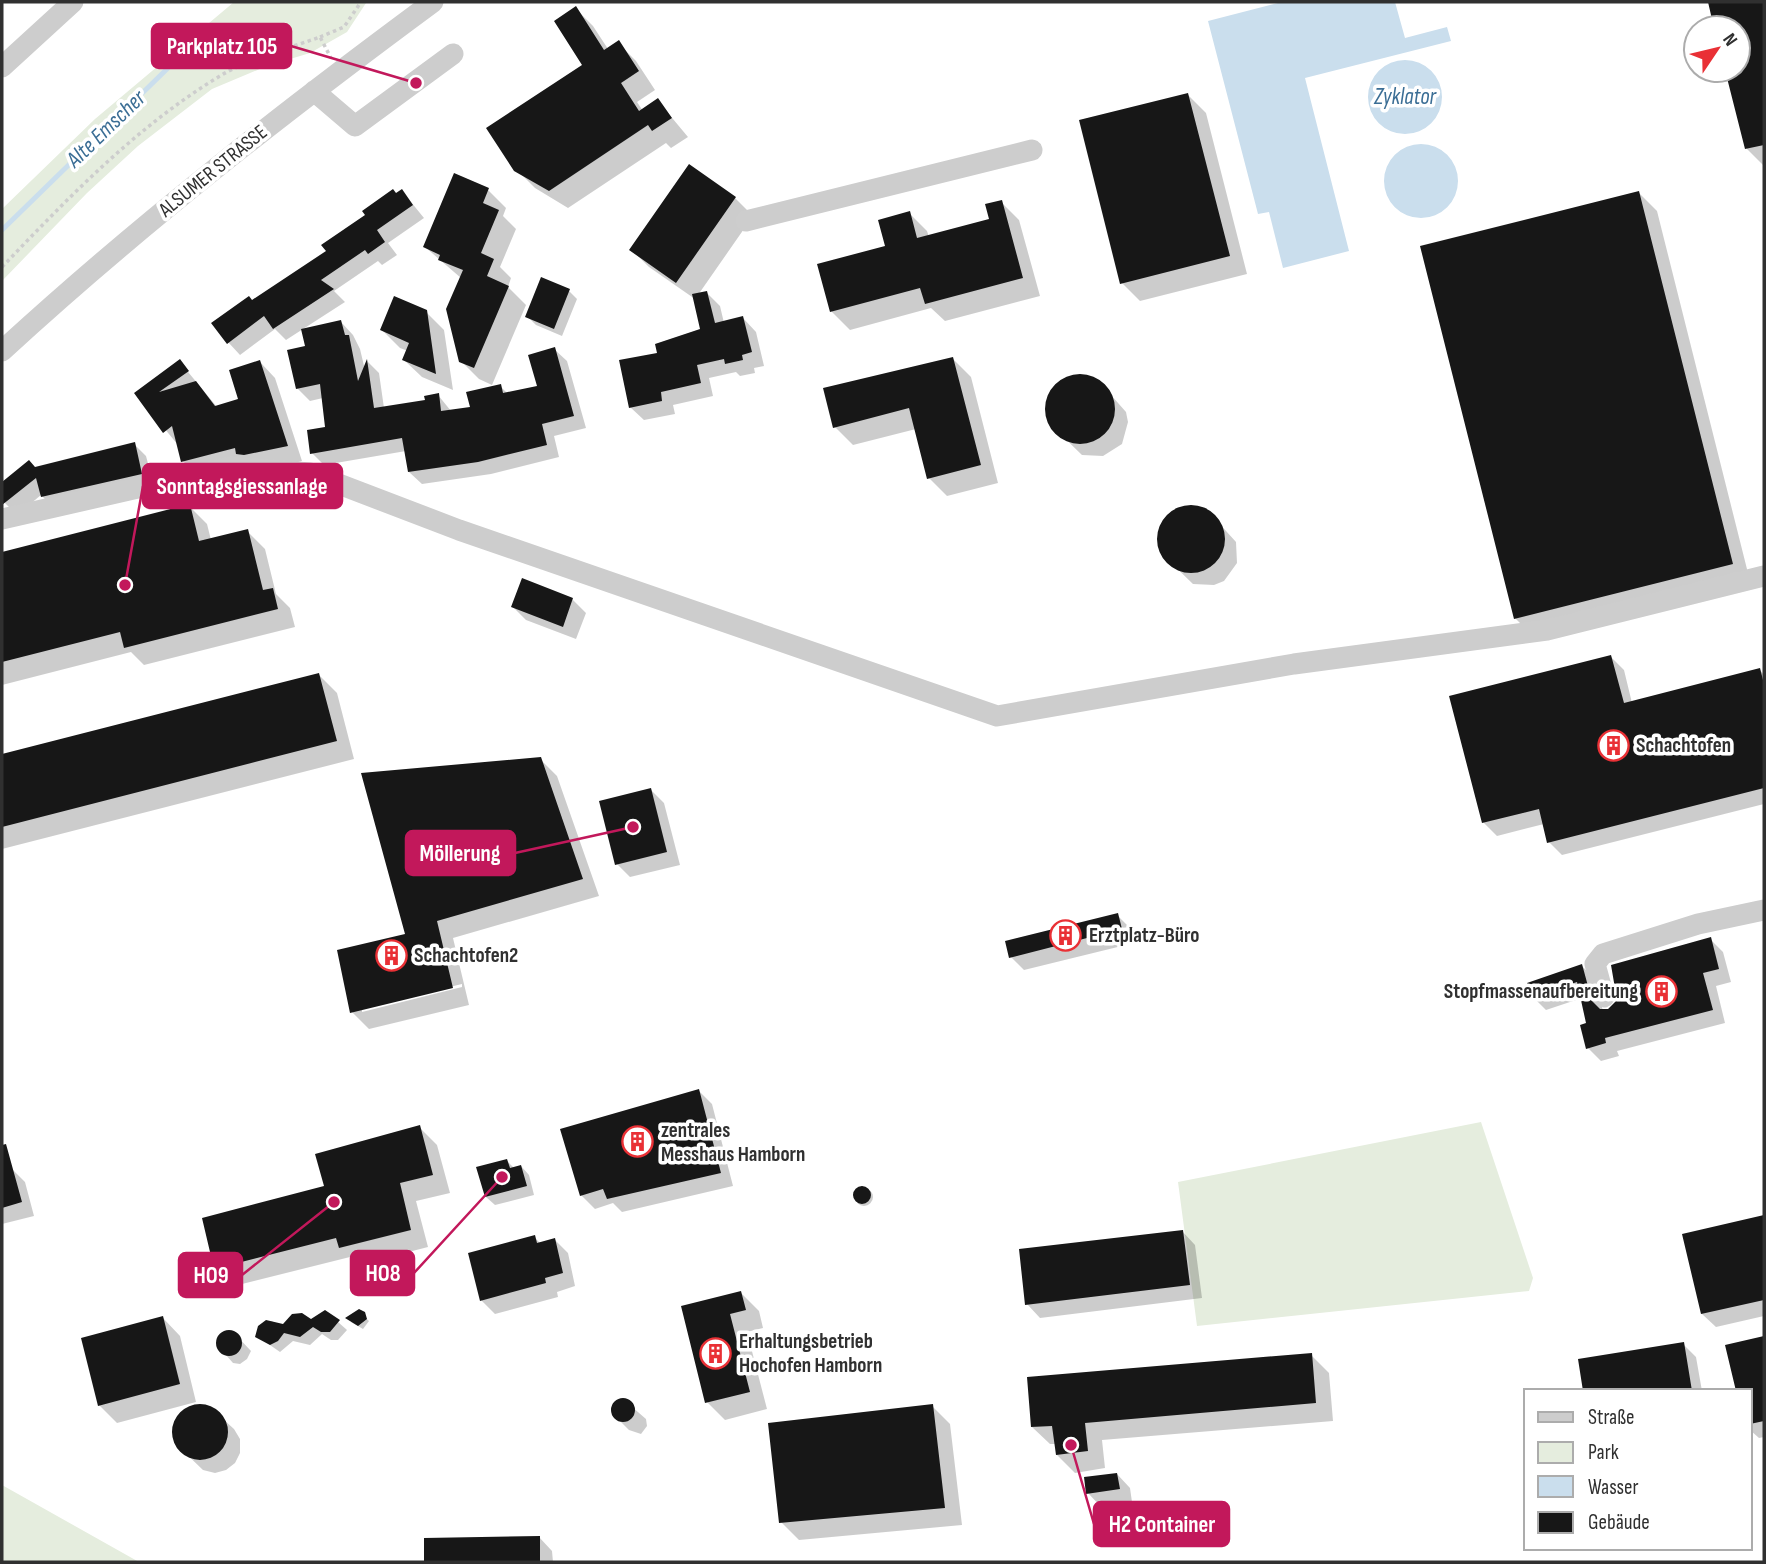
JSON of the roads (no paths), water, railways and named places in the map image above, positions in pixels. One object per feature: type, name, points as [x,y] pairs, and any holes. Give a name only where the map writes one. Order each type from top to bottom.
[{"type":"street","points":[[2,67],[73,2]]},
{"type":"street","name":"ALSUMER STRASSE","points":[[2,351],[94,266],[339,71],[433,2]]},
{"type":"street","points":[[314,91],[355,126],[453,54]]},
{"type":"street","points":[[746,221],[1032,150]]},
{"type":"street","points":[[2,519],[230,467],[310,473],[459,530],[997,716],[1294,664],[1547,630],[1764,576]]},
{"type":"street","points":[[1604,997],[1595,964],[1604,954],[1698,924],[1764,910]]},
{"type":"water","points":[[1282,2],[1395,2],[1405,38],[1447,27],[1451,41],[1305,78],[1349,251],[1283,268],[1269,212],[1258,214],[1208,21]]},
{"type":"water","name":"Zyklator","points":[[1405,60],[1419,63],[1431,71],[1439,83],[1442,97],[1439,111],[1431,123],[1419,131],[1405,134],[1391,131],[1379,123],[1371,111],[1368,97],[1371,83],[1379,71],[1391,63]]},
{"type":"water","name":"Zyklator","points":[[1421,144],[1435,147],[1447,155],[1455,167],[1458,181],[1455,195],[1447,207],[1435,215],[1421,218],[1407,215],[1395,207],[1387,195],[1384,181],[1387,167],[1395,155],[1407,147]]},
{"type":"waterway","name":"Alte Emscher","points":[[2,230],[210,27]]},
{"type":"place","name":"Parkplatz 105","points":[[416,83]]},
{"type":"place","name":"Sonntagsgiessanlage","points":[[125,585]]},
{"type":"place","name":"Schachtofen","points":[[1613,745]]},
{"type":"place","name":"Möllerung","points":[[633,827]]},
{"type":"place","name":"Erztplatz-Büro","points":[[1066,935]]},
{"type":"place","name":"Schachtofen2","points":[[391,955]]},
{"type":"place","name":"Stopfmassenaufbereitung","points":[[1661,991]]},
{"type":"place","name":"zentrales Messhaus Hamborn","points":[[638,1142]]},
{"type":"place","name":"HO8","points":[[502,1177]]},
{"type":"place","name":"HO9","points":[[334,1202]]},
{"type":"place","name":"Erhaltungsbetrieb Hochofen Hamborn","points":[[716,1353]]},
{"type":"place","name":"H2 Container","points":[[1071,1445]]}]
